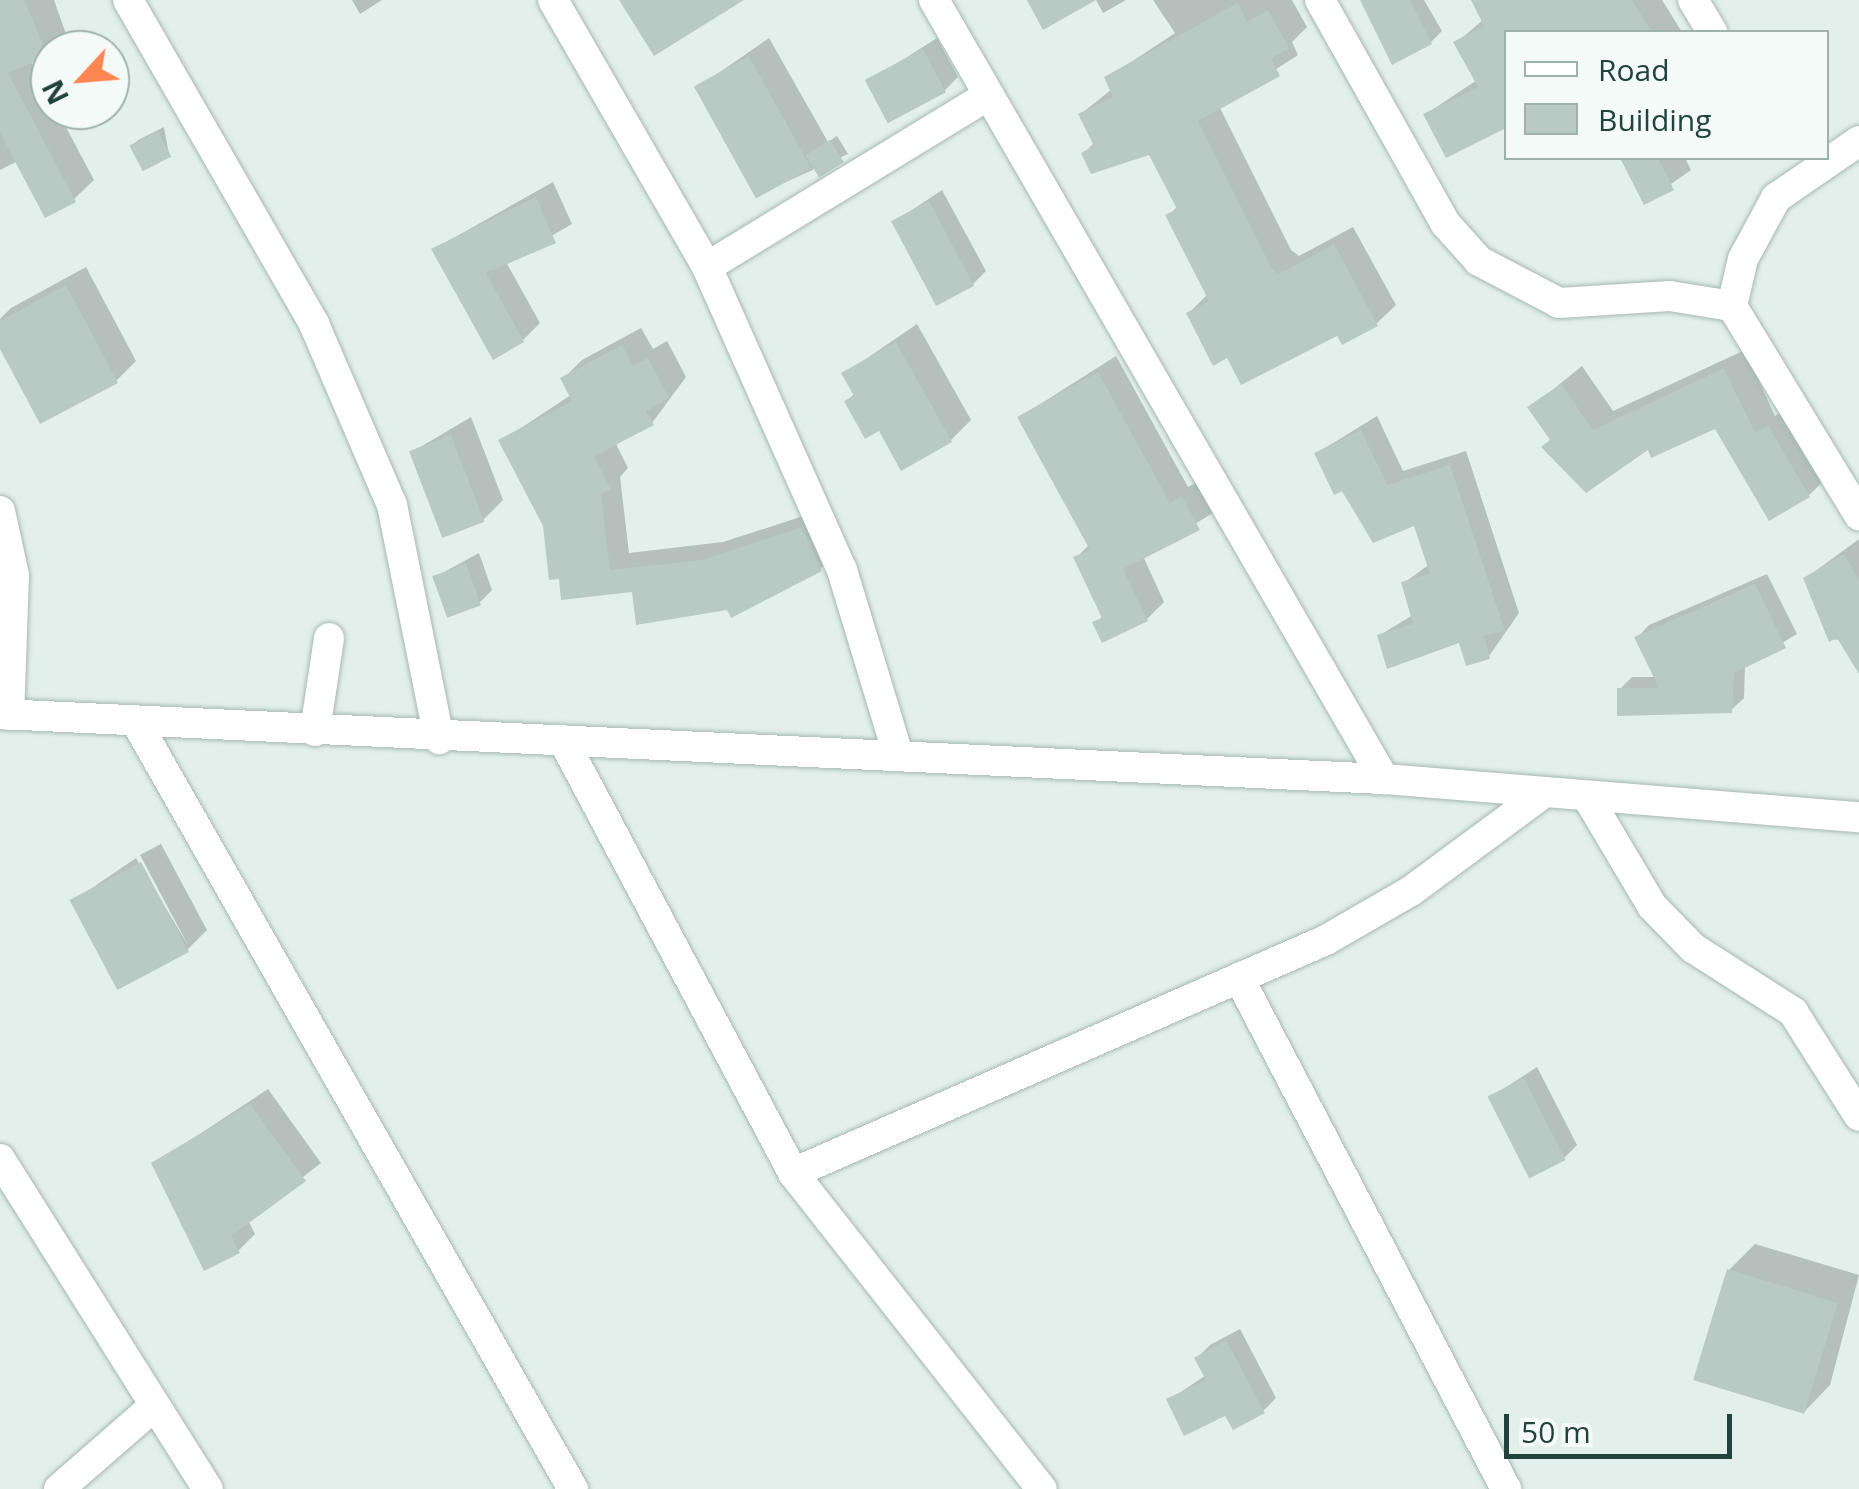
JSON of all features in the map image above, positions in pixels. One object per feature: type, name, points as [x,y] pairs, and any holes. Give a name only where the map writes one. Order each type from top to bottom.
[{"type":"street","points":[[128,0],[314,324],[392,505],[439,740]]},
{"type":"street","points":[[553,0],[706,267],[842,570],[898,754]]},
{"type":"street","points":[[934,0],[1384,779]]},
{"type":"street","points":[[1320,0],[1446,224],[1480,261],[1558,303],[1670,296],[1732,306],[1859,515]]},
{"type":"street","points":[[1693,0],[1711,30]]},
{"type":"street","points":[[706,267],[989,96]]},
{"type":"street","points":[[1829,153],[1859,141]]},
{"type":"street","points":[[1732,306],[1764,216],[1791,168]]},
{"type":"street","points":[[0,511],[14,574],[4,714],[139,728],[315,731],[439,740],[563,740],[1384,779],[1538,796],[1859,816]]},
{"type":"street","points":[[315,731],[328,638]]},
{"type":"street","points":[[139,728],[573,1489]]},
{"type":"street","points":[[563,740],[793,1173],[1042,1489]]},
{"type":"street","points":[[793,1173],[1239,978],[1411,891],[1538,796]]},
{"type":"street","points":[[1588,798],[1652,906],[1694,948],[1793,1012],[1859,1116]]},
{"type":"street","points":[[1239,978],[1506,1489]]},
{"type":"street","points":[[0,1160],[208,1489]]},
{"type":"street","points":[[58,1489],[153,1406]]},
{"type":"building","points":[[0,0],[24,0],[37,30],[30,30],[30,64],[8,73],[30,115],[30,130],[38,130],[76,202],[45,218],[0,133]]},
{"type":"building","points":[[619,0],[744,0],[654,56]]},
{"type":"building","points":[[1027,0],[1096,0],[1043,30]]},
{"type":"building","points":[[1360,0],[1410,0],[1432,44],[1392,65]]},
{"type":"building","points":[[1471,0],[1632,0],[1651,30],[1504,30],[1504,129],[1446,158],[1423,114],[1478,87],[1453,42],[1484,26]]},
{"type":"building","points":[[1238,3],[1247,22],[1268,10],[1289,48],[1271,58],[1280,76],[1198,121],[1272,269],[1279,274],[1334,244],[1378,326],[1342,345],[1337,336],[1241,385],[1227,358],[1213,366],[1186,313],[1209,301],[1165,215],[1177,209],[1149,155],[1091,174],[1081,153],[1094,146],[1078,114],[1113,97],[1104,77]]},
{"type":"building","points":[[923,49],[946,92],[888,123],[865,80]]},
{"type":"building","points":[[749,56],[811,168],[756,198],[694,87]]},
{"type":"building","points":[[158,131],[171,157],[143,171],[129,146]]},
{"type":"building","points":[[830,140],[844,162],[819,177],[805,155]]},
{"type":"building","points":[[1621,160],[1659,160],[1674,190],[1644,205]]},
{"type":"building","points":[[536,197],[556,243],[486,273],[524,342],[493,360],[431,249]]},
{"type":"building","points":[[929,201],[974,286],[936,306],[891,221]]},
{"type":"building","points":[[66,285],[118,383],[40,424],[0,349],[0,321]]},
{"type":"building","points":[[896,342],[952,442],[901,471],[879,431],[865,439],[844,401],[854,396],[841,373]]},
{"type":"building","points":[[622,345],[633,366],[648,358],[669,398],[646,411],[654,425],[594,456],[611,489],[601,494],[610,570],[702,560],[802,527],[822,571],[731,618],[727,610],[636,625],[632,592],[561,600],[559,579],[549,580],[543,526],[498,440],[572,401],[560,378]]},
{"type":"building","points":[[1724,368],[1755,433],[1768,425],[1810,497],[1769,521],[1715,429],[1651,458],[1648,450],[1586,493],[1541,447],[1550,440],[1527,407],[1561,384],[1593,430]]},
{"type":"building","points":[[1098,372],[1170,503],[1182,496],[1200,530],[1123,569],[1148,621],[1102,643],[1092,622],[1102,618],[1073,557],[1090,550],[1017,417]]},
{"type":"building","points":[[1361,430],[1387,485],[1450,465],[1505,631],[1484,636],[1490,659],[1466,666],[1459,643],[1387,669],[1377,635],[1413,624],[1401,582],[1430,574],[1414,526],[1373,543],[1342,491],[1334,495],[1314,453]]},
{"type":"building","points":[[451,435],[484,522],[442,538],[409,451]]},
{"type":"building","points":[[1844,554],[1859,580],[1859,674],[1837,638],[1829,642],[1803,578]]},
{"type":"building","points":[[466,564],[481,605],[447,618],[432,576]]},
{"type":"building","points":[[1755,584],[1786,648],[1734,673],[1732,713],[1617,716],[1617,688],[1659,688],[1634,637]]},
{"type":"building","points":[[141,862],[189,952],[117,990],[69,900]]},
{"type":"building","points":[[1524,1078],[1566,1160],[1529,1179],[1487,1097]]},
{"type":"building","points":[[250,1104],[306,1181],[231,1236],[240,1253],[204,1271],[151,1163]]},
{"type":"building","points":[[1727,1269],[1838,1303],[1804,1414],[1693,1380]]},
{"type":"building","points":[[1226,1340],[1265,1413],[1233,1430],[1225,1416],[1184,1436],[1166,1399],[1206,1380],[1194,1358]]}]
